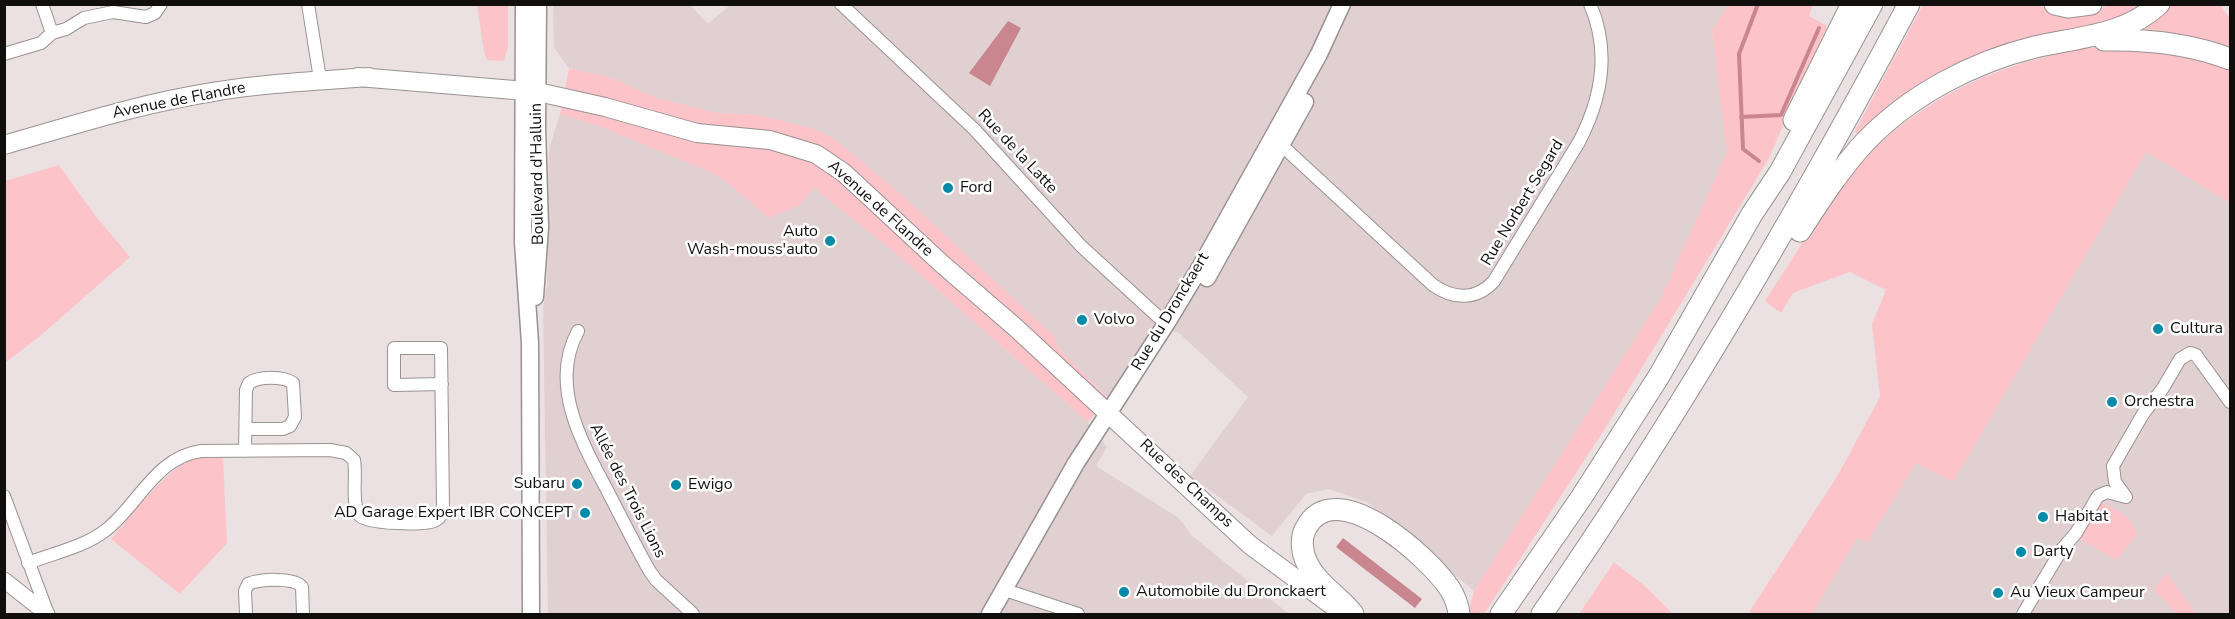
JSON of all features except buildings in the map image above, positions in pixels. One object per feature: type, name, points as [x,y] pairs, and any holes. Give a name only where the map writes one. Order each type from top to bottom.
[{"type":"highway","points":[[1833,4],[1837,33]]},
{"type":"highway","points":[[1752,214],[1776,155],[1852,4]]},
{"type":"highway","points":[[1501,615],[1581,498],[1659,376],[1752,214],[1780,172],[1872,4]]},
{"type":"highway","points":[[1542,615],[1700,373],[1794,216],[1909,4]]},
{"type":"highway","points":[[2055,4],[2068,7],[2091,4]]},
{"type":"highway","points":[[1700,373],[1740,327],[1826,192],[1872,135],[1921,96],[1962,73],[2014,53],[2129,26],[2159,4]]},
{"type":"highway","points":[[2061,42],[2156,41],[2194,47],[2230,59]]},
{"type":"highway","points":[[1353,615],[1313,573],[1304,556],[1304,531],[1308,523],[1329,510],[1348,510],[1370,519],[1425,561],[1450,590],[1459,615]]},
{"type":"main road","name":"Boulevard d'Halluin","points":[[524,4],[531,87]]},
{"type":"main road","name":"Boulevard d'Halluin","points":[[531,615],[530,343],[523,242],[538,4]]},
{"type":"main road","name":"Rue du Dronckaert","points":[[1109,421],[1195,297],[1277,141],[1342,4]]},
{"type":"main road","name":"Rue du Dronckaert","points":[[990,615],[1010,592],[1166,324],[1324,67],[1354,4]]},
{"type":"main road","name":"Avenue de Flandre","points":[[4,145],[174,99],[256,85],[320,79],[427,74],[609,99],[678,128],[707,135],[771,140],[816,154],[844,174],[942,264],[1041,367],[1109,421]]},
{"type":"main road","name":"Rue des Champs","points":[[1109,421],[1185,500],[1344,615]]},
{"type":"main road","name":"Rue du Dronckaert","points":[[1004,615],[1010,592]]},
{"type":"street","points":[[42,4],[52,33]]},
{"type":"street","points":[[4,54],[41,43],[52,33],[66,29],[84,18],[116,12],[149,16],[157,11],[161,4]]},
{"type":"street","points":[[308,4],[320,79]]},
{"type":"street","name":"Rue de la Latte","points":[[841,4],[974,129],[1081,246],[1166,324]]},
{"type":"street","name":"Rue Norbert Segard","points":[[1277,141],[1440,290],[1447,294],[1460,296],[1482,291],[1494,281],[1514,250],[1579,142],[1593,110],[1601,77],[1602,54],[1597,23],[1590,4]]},
{"type":"street","name":"Allée des Trois Lions","points":[[579,331],[569,353],[567,371],[570,407],[580,437],[649,570],[656,580],[693,615]]},
{"type":"street","points":[[28,563],[83,544],[99,535],[116,522],[158,473],[177,458],[201,452],[330,450],[346,453],[354,460],[357,510],[363,518],[374,522],[431,522],[440,517],[443,509],[442,384],[441,348],[394,348],[394,385],[442,384]]},
{"type":"street","points":[[2023,615],[2062,549],[2076,533],[2098,496],[2107,492],[2126,497],[2115,482],[2113,466],[2143,414],[2163,388],[2182,356],[2190,353],[2196,355],[2230,402]]},
{"type":"street","points":[[245,451],[246,390],[249,382],[256,379],[286,379],[293,383],[295,417],[290,426],[283,429],[246,429]]},
{"type":"street","points":[[4,496],[47,615]]},
{"type":"street","points":[[4,580],[47,615]]},
{"type":"street","points":[[246,615],[248,584],[258,581],[291,580],[300,583],[302,587],[303,615]]},
{"type":"street","points":[[1010,592],[1078,615]]},
{"type":"shaded area","points":[[731,4],[1728,5],[1712,31],[1728,152],[1661,298],[1474,591],[1367,502],[1328,489],[1306,494],[1272,536],[1190,476],[1248,397],[1179,333],[1159,326],[1108,398],[1058,348],[1053,336],[902,195],[838,142],[811,128],[759,115],[717,113],[654,97],[612,78],[569,68],[554,48],[553,5],[690,5],[708,24]]},
{"type":"shaded area","points":[[477,5],[508,5],[508,46],[504,61],[487,60]]},
{"type":"shaded area","points":[[1728,5],[1813,5],[1809,16],[1827,26],[1768,160],[1604,430],[1484,614],[1468,614],[1474,591],[1661,298],[1727,152],[1712,31]]},
{"type":"shaded area","points":[[1923,5],[2037,5],[2057,12],[2091,12],[2110,5],[2148,5],[2120,22],[2057,32],[1859,138],[1855,131]]},
{"type":"shaded area","points":[[2171,5],[2220,5],[2230,19],[2230,50],[2192,36],[2145,29],[2144,26],[2152,24]]},
{"type":"shaded area","points":[[1008,21],[1021,28],[990,86],[969,73]]},
{"type":"shaded area","points":[[2097,47],[2173,52],[2230,67],[2230,203],[2146,152],[1953,482],[1916,463],[1867,543],[1857,538],[1812,614],[1748,614],[1838,475],[1880,397],[1872,324],[1886,290],[1850,272],[1793,293],[1781,313],[1765,301],[1845,179],[1882,141],[1909,119],[1967,85],[1998,72],[2030,61]]},
{"type":"shaded area","points":[[569,68],[612,78],[654,97],[717,113],[759,115],[811,128],[825,134],[838,142],[902,195],[1054,336],[1058,348],[1108,398],[1088,422],[892,250],[815,187],[800,205],[769,218],[726,181],[703,169],[599,126],[560,114]]},
{"type":"shaded area","points":[[560,114],[599,126],[703,169],[726,181],[769,218],[800,205],[814,186],[892,250],[1088,422],[1107,447],[1096,466],[1179,518],[1191,535],[1289,614],[548,614],[543,308],[547,285],[549,149]]},
{"type":"shaded area","points":[[2146,151],[2230,203],[2230,614],[1812,614],[1857,537],[1867,542],[1916,462],[1953,482]]},
{"type":"shaded area","points":[[59,165],[94,214],[130,257],[39,337],[5,363],[5,181]]},
{"type":"shaded area","points":[[223,458],[227,543],[180,594],[111,539],[150,493],[184,463],[195,459]]},
{"type":"shaded area","points":[[2102,502],[2128,517],[2138,534],[2116,560],[2080,539]]},
{"type":"shaded area","points":[[1343,538],[1422,599],[1415,608],[1336,547]]},
{"type":"shaded area","points":[[1614,562],[1646,587],[1673,614],[1579,614]]},
{"type":"shaded area","points":[[2166,572],[2196,614],[2177,614],[2154,590]]},
{"type":"waterway","points":[[1758,4],[1739,54],[1743,149],[1759,161]]},
{"type":"waterway","points":[[1741,117],[1781,115],[1819,28]]},
{"type":"place","name":"Ford","points":[[948,188]]},
{"type":"place","name":"Auto Wash-mouss'auto","points":[[830,241]]},
{"type":"place","name":"Volvo","points":[[1082,320]]},
{"type":"place","name":"Cultura","points":[[2158,329]]},
{"type":"place","name":"Orchestra","points":[[2112,402]]},
{"type":"place","name":"Subaru","points":[[577,484]]},
{"type":"place","name":"Ewigo","points":[[676,485]]},
{"type":"place","name":"AD Garage Expert IBR CONCEPT","points":[[585,513]]},
{"type":"place","name":"Habitat","points":[[2043,517]]},
{"type":"place","name":"Darty","points":[[2021,552]]},
{"type":"place","name":"Automobile du Dronckaert","points":[[1124,592]]},
{"type":"place","name":"Au Vieux Campeur","points":[[1998,593]]}]
